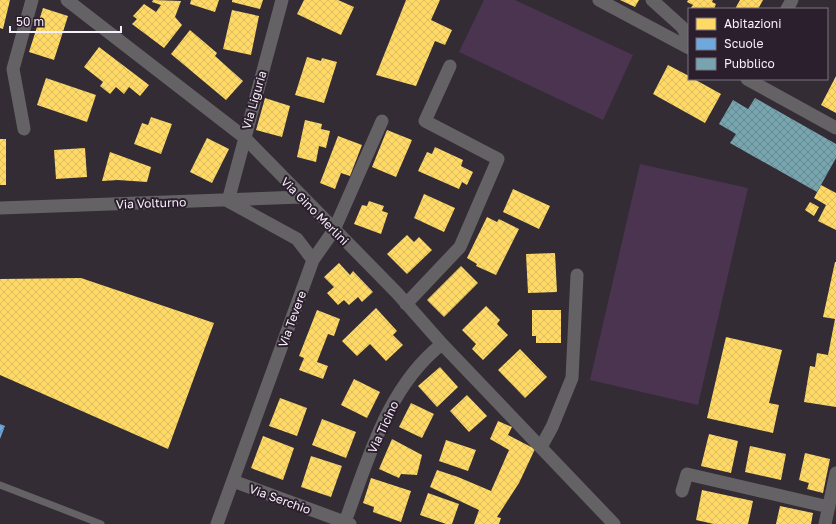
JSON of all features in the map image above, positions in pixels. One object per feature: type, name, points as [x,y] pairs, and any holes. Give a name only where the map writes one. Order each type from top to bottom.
[{"type":"street","points":[[24,129],[12,69],[32,0]]},
{"type":"street","name":"Via Gino Merlini","points":[[67,0],[244,137],[406,304],[442,344],[614,524]]},
{"type":"street","name":"Via Liguria","points":[[228,201],[282,0]]},
{"type":"street","points":[[599,0],[688,47]]},
{"type":"street","points":[[658,2],[682,27],[688,37]]},
{"type":"street","points":[[406,304],[460,247],[498,159],[425,120],[450,66]]},
{"type":"street","points":[[751,80],[836,128]]},
{"type":"street","name":"Via Tevere","points":[[217,524],[313,260],[334,230],[382,121]]},
{"type":"street","name":"Via Volturno","points":[[0,208],[228,201],[301,197]]},
{"type":"street","points":[[228,201],[297,238],[313,260]]},
{"type":"street","points":[[541,447],[552,427],[572,378],[577,275]]},
{"type":"street","name":"Via Ticino","points":[[347,523],[378,432],[402,388],[434,350],[442,344]]},
{"type":"street","points":[[825,524],[836,473]]},
{"type":"street","points":[[682,491],[687,474],[829,507]]},
{"type":"street","name":"Via Serchio","points":[[233,481],[347,523]]},
{"type":"lane","points":[[0,485],[101,524]]},
{"type":"shaded area","points":[[484,0],[515,0],[633,55],[603,120],[459,52]]},
{"type":"shaded area","points":[[640,164],[748,188],[698,405],[590,380]]},
{"type":"building: Abitazioni","points":[[0,0],[10,0],[3,29],[0,28]]},
{"type":"building: Abitazioni","points":[[153,0],[181,1],[175,17],[182,25],[164,48],[132,24],[137,19],[133,16],[144,4],[156,12],[161,5],[152,2]]},
{"type":"building: Abitazioni","points":[[191,0],[219,0],[215,12],[190,4]]},
{"type":"building: Abitazioni","points":[[232,0],[263,0],[260,9],[232,2]]},
{"type":"building: Abitazioni","points":[[304,0],[338,0],[354,7],[341,35],[297,14]]},
{"type":"building: Abitazioni","points":[[406,0],[440,0],[431,20],[452,30],[445,45],[435,41],[416,86],[376,75]]},
{"type":"building: Abitazioni","points":[[620,0],[639,0],[635,7]]},
{"type":"building: Abitazioni","points":[[688,0],[713,0],[712,2],[716,4],[714,8],[691,8],[693,5],[687,2]]},
{"type":"building: Abitazioni","points":[[740,0],[763,0],[759,8],[736,8]]},
{"type":"building: Abitazioni","points":[[43,8],[68,16],[54,60],[29,52]]},
{"type":"building: Abitazioni","points":[[232,10],[259,16],[251,55],[223,49]]},
{"type":"building: Abitazioni","points":[[190,30],[217,53],[215,56],[243,81],[226,100],[171,54]]},
{"type":"building: Abitazioni","points":[[99,47],[149,85],[140,96],[129,87],[124,94],[116,87],[110,94],[100,86],[103,82],[84,67]]},
{"type":"building: Abitazioni","points":[[307,57],[321,61],[322,58],[337,62],[324,103],[295,95]]},
{"type":"building: Abitazioni","points":[[668,65],[688,75],[688,80],[696,80],[721,94],[705,123],[653,94]]},
{"type":"building: Abitazioni","points":[[836,76],[836,113],[821,105]]},
{"type":"building: Abitazioni","points":[[46,78],[96,95],[87,122],[37,105]]},
{"type":"building: Abitazioni","points":[[265,98],[290,106],[282,137],[256,130]]},
{"type":"building: Abitazioni","points":[[151,117],[172,124],[161,154],[134,144],[142,123],[148,125]]},
{"type":"building: Abitazioni","points":[[305,120],[322,124],[321,129],[330,131],[326,148],[319,146],[316,162],[297,157]]},
{"type":"building: Abitazioni","points":[[387,130],[412,140],[396,177],[372,167]]},
{"type":"building: Abitazioni","points":[[338,136],[362,145],[350,176],[341,173],[335,189],[320,183]]},
{"type":"building: Abitazioni","points":[[207,138],[229,149],[212,183],[190,172]]},
{"type":"building: Abitazioni","points":[[0,139],[6,139],[6,185],[0,185]]},
{"type":"building: Abitazioni","points":[[435,147],[463,160],[461,166],[473,172],[467,185],[462,182],[459,189],[418,171],[427,152],[432,154]]},
{"type":"building: Abitazioni","points":[[85,148],[87,177],[56,179],[54,150]]},
{"type":"building: Abitazioni","points":[[110,152],[151,167],[147,182],[118,180],[102,181]]},
{"type":"building: Abitazioni","points":[[821,185],[836,193],[836,230],[818,221],[826,205],[814,198]]},
{"type":"building: Abitazioni","points":[[513,189],[550,206],[539,229],[503,212]]},
{"type":"building: Abitazioni","points":[[424,194],[455,208],[444,232],[414,218]]},
{"type":"building: Abitazioni","points":[[369,201],[384,206],[382,211],[388,213],[381,234],[354,224],[362,205],[367,206]]},
{"type":"building: Abitazioni","points":[[810,202],[819,207],[814,216],[805,210]]},
{"type":"building: Abitazioni","points":[[487,217],[497,222],[499,219],[519,229],[496,275],[476,266],[477,264],[467,258]]},
{"type":"building: Abitazioni","points":[[407,235],[414,242],[419,237],[432,250],[407,274],[387,254]]},
{"type":"building: Abitazioni","points":[[555,253],[557,292],[528,293],[526,254]]},
{"type":"building: Abitazioni","points":[[835,262],[836,407],[804,402],[810,366],[815,367],[817,353],[828,355],[835,319],[823,317]]},
{"type":"building: Abitazioni","points":[[339,263],[350,275],[353,271],[373,292],[362,302],[358,297],[349,305],[344,300],[338,305],[327,293],[334,287],[324,277]]},
{"type":"building: Abitazioni","points":[[461,266],[478,283],[444,317],[427,300]]},
{"type":"building: Abitazioni","points":[[81,278],[214,323],[168,449],[0,375],[0,279]]},
{"type":"building: Abitazioni","points":[[486,306],[500,320],[497,324],[508,335],[483,360],[472,349],[476,344],[462,330]]},
{"type":"building: Abitazioni","points":[[376,308],[397,331],[393,335],[403,345],[386,361],[370,344],[357,356],[342,341]]},
{"type":"building: Abitazioni","points":[[317,310],[340,319],[334,336],[328,334],[317,362],[328,366],[323,379],[299,370],[304,358],[299,356]]},
{"type":"building: Abitazioni","points":[[532,310],[561,310],[561,343],[536,343],[536,336],[532,336]]},
{"type":"building: Abitazioni","points":[[726,337],[782,350],[769,403],[779,405],[773,433],[707,418]]},
{"type":"building: Abitazioni","points":[[520,349],[547,377],[525,398],[498,370]]},
{"type":"building: Abitazioni","points":[[440,367],[458,387],[437,407],[418,386]]},
{"type":"building: Abitazioni","points":[[354,379],[380,392],[367,418],[341,405]]},
{"type":"building: Abitazioni","points":[[467,395],[487,416],[469,432],[450,411]]},
{"type":"building: Abitazioni","points":[[280,398],[307,408],[297,436],[269,426]]},
{"type":"building: Abitazioni","points":[[411,403],[434,414],[422,438],[399,427]]},
{"type":"building: Abitazioni","points":[[322,419],[356,432],[346,458],[312,445]]},
{"type":"building: Abitazioni","points":[[498,421],[512,427],[508,435],[535,449],[519,483],[497,517],[501,518],[499,524],[474,524],[479,510],[430,487],[437,470],[491,491],[509,450],[490,439]]},
{"type":"building: Abitazioni","points":[[709,434],[738,441],[731,473],[701,466]]},
{"type":"building: Abitazioni","points":[[263,436],[294,448],[283,480],[251,468]]},
{"type":"building: Abitazioni","points":[[392,439],[422,455],[417,475],[401,474],[399,478],[379,469]]},
{"type":"building: Abitazioni","points":[[446,440],[476,450],[468,471],[439,461]]},
{"type":"building: Abitazioni","points":[[750,446],[786,454],[781,480],[745,472]]},
{"type":"building: Abitazioni","points":[[805,453],[830,459],[823,493],[807,489],[809,483],[799,480]]},
{"type":"building: Abitazioni","points":[[311,456],[342,466],[331,497],[301,487]]},
{"type":"building: Abitazioni","points":[[371,478],[411,491],[401,522],[373,512],[374,507],[363,503]]},
{"type":"building: Abitazioni","points":[[702,490],[753,501],[748,524],[714,524],[696,520]]},
{"type":"building: Abitazioni","points":[[428,493],[459,504],[452,524],[446,524],[420,515]]},
{"type":"building: Abitazioni","points":[[780,506],[813,513],[811,524],[776,524]]},
{"type":"building: Scuole","points":[[0,424],[5,426],[0,439]]},
{"type":"building: Pubblico","points":[[755,98],[836,144],[836,158],[817,192],[730,143],[736,134],[719,124],[733,100],[748,109]]}]
